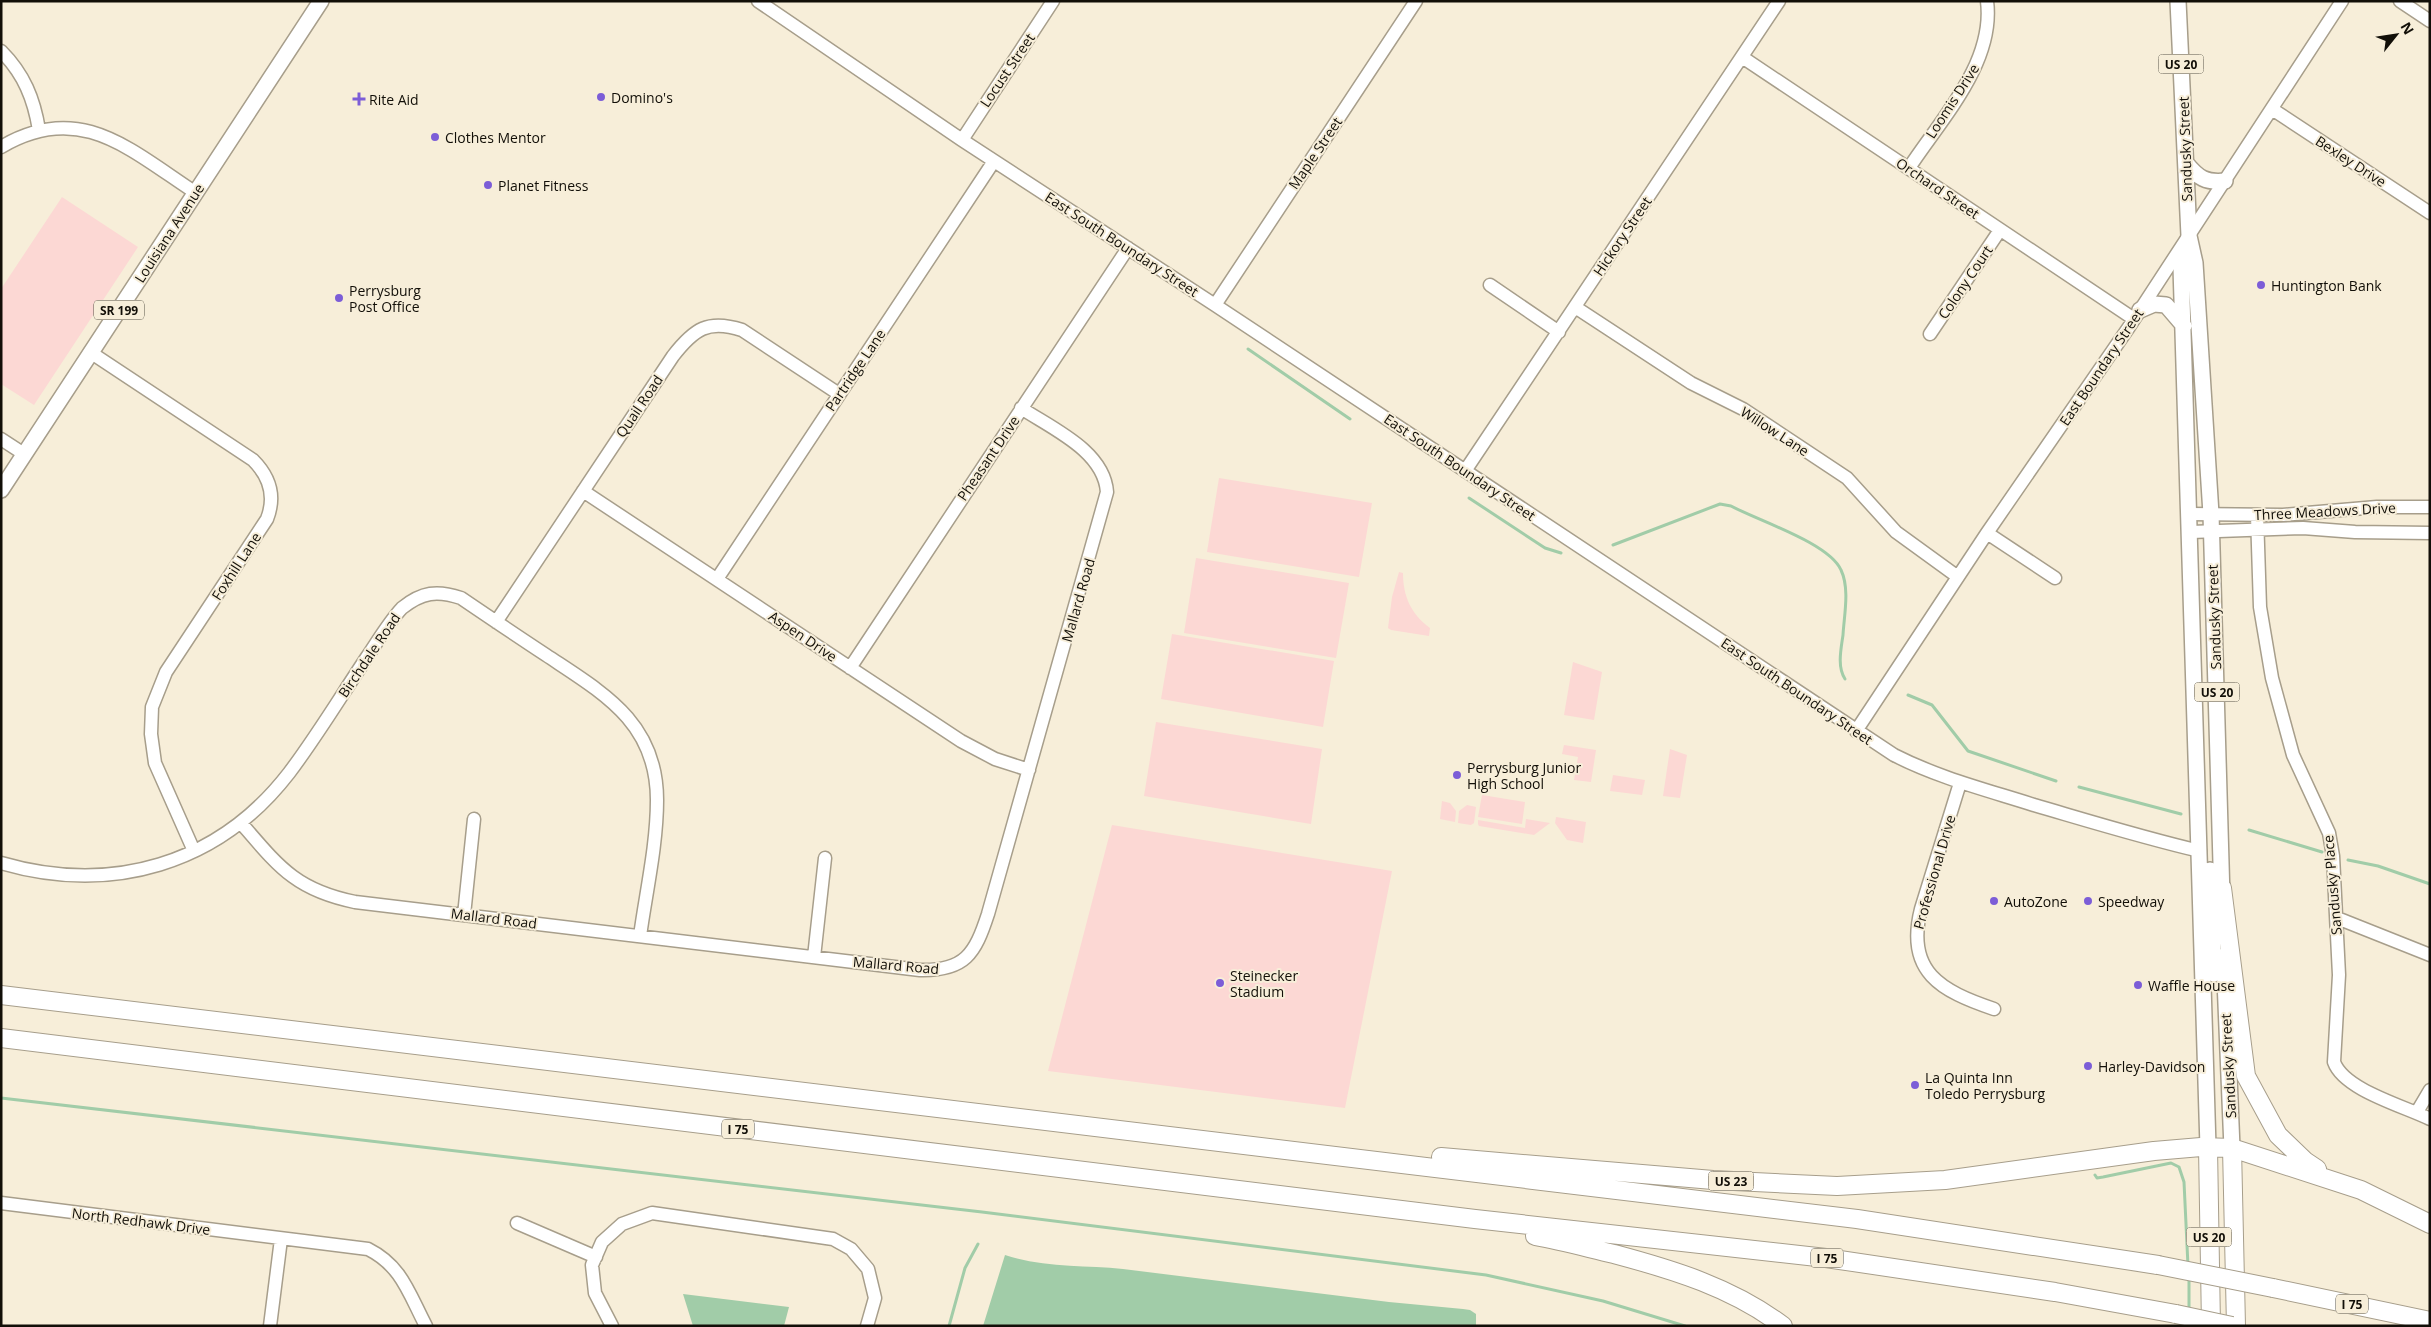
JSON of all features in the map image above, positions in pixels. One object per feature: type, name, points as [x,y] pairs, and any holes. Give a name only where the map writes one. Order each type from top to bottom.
[{"type":"highway","points":[[2222,888],[2246,1076],[2278,1135],[2305,1161],[2332,1179]]},
{"type":"highway","name":"I 75","points":[[1,995],[1857,1219],[2158,1265],[2430,1321]]},
{"type":"highway","name":"I 75","points":[[1,1038],[1475,1218],[1826,1258],[2055,1292],[2232,1326]]},
{"type":"highway","name":"US 23","points":[[1229,1142],[1433,1156],[1723,1181],[1836,1186],[1945,1180],[2154,1151],[2208,1147],[2232,1148]]},
{"type":"highway","name":"US 20","points":[[2208,1147],[2211,1326]]},
{"type":"highway","points":[[2232,1148],[2361,1190],[2430,1224]]},
{"type":"highway","name":"US 20","points":[[2232,1148],[2236,1326]]},
{"type":"highway","points":[[1475,1218],[1513,1233],[1558,1240],[1688,1275],[1750,1304],[1783,1326]]},
{"type":"main road","name":"Louisiana Avenue","points":[[1,490],[321,1]]},
{"type":"main road","name":"Sandusky Street","points":[[2178,1],[2188,236],[2195,263],[2212,531],[2226,1029],[2232,1148]]},
{"type":"main road","points":[[2186,163],[2204,181],[2225,181]]},
{"type":"main road","name":"Sandusky Street","points":[[2188,236],[2181,267],[2191,532],[2208,1147]]},
{"type":"main road","points":[[2137,314],[2154,304],[2166,305],[2184,326]]},
{"type":"main road","points":[[2200,851],[2208,862],[2211,877],[2214,996],[2226,1029]]},
{"type":"street","name":"East South Boundary Street","points":[[758,1],[962,140],[1215,305],[1856,731],[1915,766],[1960,782],[2157,841],[2200,851]]},
{"type":"street","name":"Locust Street","points":[[962,140],[1053,1]]},
{"type":"street","name":"Maple Street","points":[[1215,305],[1416,1]]},
{"type":"street","name":"Hickory Street","points":[[1465,472],[1779,1]]},
{"type":"street","name":"Loomis Drive","points":[[1909,168],[1978,63],[1986,36],[1987,1]]},
{"type":"street","name":"East Boundary Street","points":[[1856,731],[1987,533],[2137,314],[2342,1]]},
{"type":"street","points":[[2400,1],[2430,21]]},
{"type":"street","points":[[1,51],[15,66],[28,88],[39,130]]},
{"type":"street","name":"Orchard Street","points":[[1742,57],[2000,230],[2137,314]]},
{"type":"street","name":"Bexley Drive","points":[[2272,109],[2430,213]]},
{"type":"street","points":[[1,147],[15,139],[39,130],[61,127],[77,128],[105,136],[196,192]]},
{"type":"street","name":"Partridge Lane","points":[[717,579],[994,161]]},
{"type":"street","name":"Colony Court","points":[[1930,334],[2000,230]]},
{"type":"street","name":"Pheasant Drive","points":[[850,668],[1128,248]]},
{"type":"street","points":[[1490,284],[1558,332]]},
{"type":"street","name":"Willow Lane","points":[[1576,307],[1691,382],[1743,409],[1846,478],[1896,532],[1958,577]]},
{"type":"street","name":"Quail Road","points":[[496,622],[672,356],[693,334],[707,326],[720,324],[742,330],[839,394]]},
{"type":"street","name":"Foxhill Lane","points":[[90,352],[253,460],[261,468],[270,485],[272,503],[267,519],[166,672],[152,707],[151,734],[155,763],[194,851]]},
{"type":"street","name":"Mallard Road","points":[[241,823],[272,860],[289,875],[318,893],[355,902],[814,957],[935,970],[950,968],[964,960],[974,949],[984,928],[1107,492],[1105,475],[1095,460],[1021,408]]},
{"type":"street","points":[[1,439],[24,454]]},
{"type":"street","name":"Aspen Drive","points":[[583,491],[981,753],[1029,770]]},
{"type":"street","name":"Three Meadows Drive","points":[[2190,514],[2306,514],[2377,507],[2430,507]]},
{"type":"street","name":"Sandusky Place","points":[[2257,515],[2260,607],[2270,668],[2293,754],[2329,833],[2337,918],[2339,975],[2334,1054],[2336,1067],[2353,1083],[2430,1119]]},
{"type":"street","name":"Three Meadows Drive","points":[[2191,532],[2303,528],[2355,532],[2430,533]]},
{"type":"street","points":[[1987,533],[2055,578]]},
{"type":"street","name":"Birchdale Road","points":[[1,863],[32,872],[59,876],[105,876],[151,868],[214,841],[241,823],[258,808],[290,772],[402,608],[424,594],[444,592],[460,598],[606,694],[629,718],[653,766],[657,800],[640,936]]},
{"type":"street","name":"Professional Drive","points":[[1960,782],[1921,909],[1916,928],[1916,948],[1925,968],[1942,985],[1970,1001],[1994,1009]]},
{"type":"street","points":[[464,915],[474,819]]},
{"type":"street","points":[[814,957],[825,858]]},
{"type":"street","points":[[2337,918],[2430,955]]},
{"type":"street","points":[[2416,1112],[2430,1090]]},
{"type":"street","name":"North Redhawk Drive","points":[[1,1203],[368,1249],[378,1254],[396,1269],[426,1326]]},
{"type":"street","points":[[612,1326],[595,1293],[592,1265],[602,1242],[622,1224],[652,1213],[833,1239],[852,1249],[868,1269],[875,1298],[867,1326]]},
{"type":"street","points":[[517,1222],[596,1257]]},
{"type":"street","points":[[270,1326],[281,1239]]},
{"type":"shaded area","points":[[62,197],[138,247],[34,405],[1,384],[1,289]]},
{"type":"shaded area","points":[[1219,478],[1372,503],[1359,577],[1207,552]]},
{"type":"shaded area","points":[[1196,558],[1349,583],[1336,658],[1184,633]]},
{"type":"shaded area","points":[[1399,572],[1403,573],[1403,581],[1409,604],[1423,623],[1430,628],[1429,636],[1388,628],[1392,597]]},
{"type":"shaded area","points":[[1172,634],[1334,661],[1323,727],[1161,699]]},
{"type":"shaded area","points":[[1573,662],[1602,672],[1594,720],[1564,715]]},
{"type":"shaded area","points":[[1156,722],[1322,749],[1311,824],[1144,796]]},
{"type":"shaded area","points":[[1564,745],[1596,750],[1591,782],[1574,780],[1578,757],[1562,754]]},
{"type":"shaded area","points":[[1670,749],[1687,755],[1680,798],[1663,796]]},
{"type":"shaded area","points":[[1613,775],[1645,780],[1642,795],[1610,791]]},
{"type":"shaded area","points":[[1482,795],[1525,802],[1522,824],[1478,817]]},
{"type":"shaded area","points":[[1442,801],[1450,803],[1456,811],[1455,822],[1440,819]]},
{"type":"shaded area","points":[[1467,805],[1476,807],[1474,823],[1471,825],[1458,823],[1459,811]]},
{"type":"shaded area","points":[[1556,817],[1586,822],[1583,843],[1567,840],[1555,823]]},
{"type":"shaded area","points":[[1526,819],[1550,823],[1534,835],[1479,826],[1478,824],[1478,820],[1525,828]]},
{"type":"shaded area","name":"Steinecker Stadium","points":[[1112,825],[1392,871],[1345,1108],[1048,1071]]},
{"type":"shaded area","points":[[1005,1255],[1049,1264],[1123,1269],[1389,1302],[1470,1310],[1476,1314],[1476,1326],[983,1326]]},
{"type":"shaded area","points":[[683,1294],[789,1307],[784,1326],[693,1326]]},
{"type":"waterway","points":[[1248,349],[1350,419]]},
{"type":"waterway","points":[[1469,498],[1545,548],[1561,553]]},
{"type":"waterway","points":[[1613,545],[1720,504],[1731,506],[1808,542],[1834,560],[1844,577],[1846,602],[1840,658],[1841,669],[1845,679]]},
{"type":"waterway","points":[[1908,695],[1932,705],[1968,751],[2056,781]]},
{"type":"waterway","points":[[2079,787],[2181,814]]},
{"type":"waterway","points":[[2249,830],[2322,852]]},
{"type":"waterway","points":[[2348,860],[2378,866],[2430,884]]},
{"type":"waterway","points":[[1,1098],[982,1212],[1486,1275],[1603,1301],[1685,1326]]},
{"type":"waterway","points":[[2095,1175],[2097,1178],[2171,1163],[2179,1167],[2184,1182],[2188,1266]]},
{"type":"waterway","points":[[949,1326],[965,1268],[978,1244]]},
{"type":"waterway","points":[[2189,1278],[2189,1311]]},
{"type":"place","name":"Domino's","points":[[601,97]]},
{"type":"place","name":"Rite Aid","points":[[359,99]]},
{"type":"place","name":"Clothes Mentor","points":[[435,137]]},
{"type":"place","name":"Planet Fitness","points":[[488,185]]},
{"type":"place","name":"Huntington Bank","points":[[2261,285]]},
{"type":"place","name":"Perrysburg Post Office","points":[[339,298]]},
{"type":"place","name":"Perrysburg Junior High School","points":[[1457,775]]},
{"type":"place","name":"AutoZone","points":[[1994,901]]},
{"type":"place","name":"Speedway","points":[[2088,901]]},
{"type":"place","name":"Steinecker Stadium","points":[[1220,983]]},
{"type":"place","name":"Waffle House","points":[[2138,985]]},
{"type":"place","name":"Harley-Davidson","points":[[2088,1066]]},
{"type":"place","name":"La Quinta Inn Toledo Perrysburg","points":[[1915,1085]]}]
